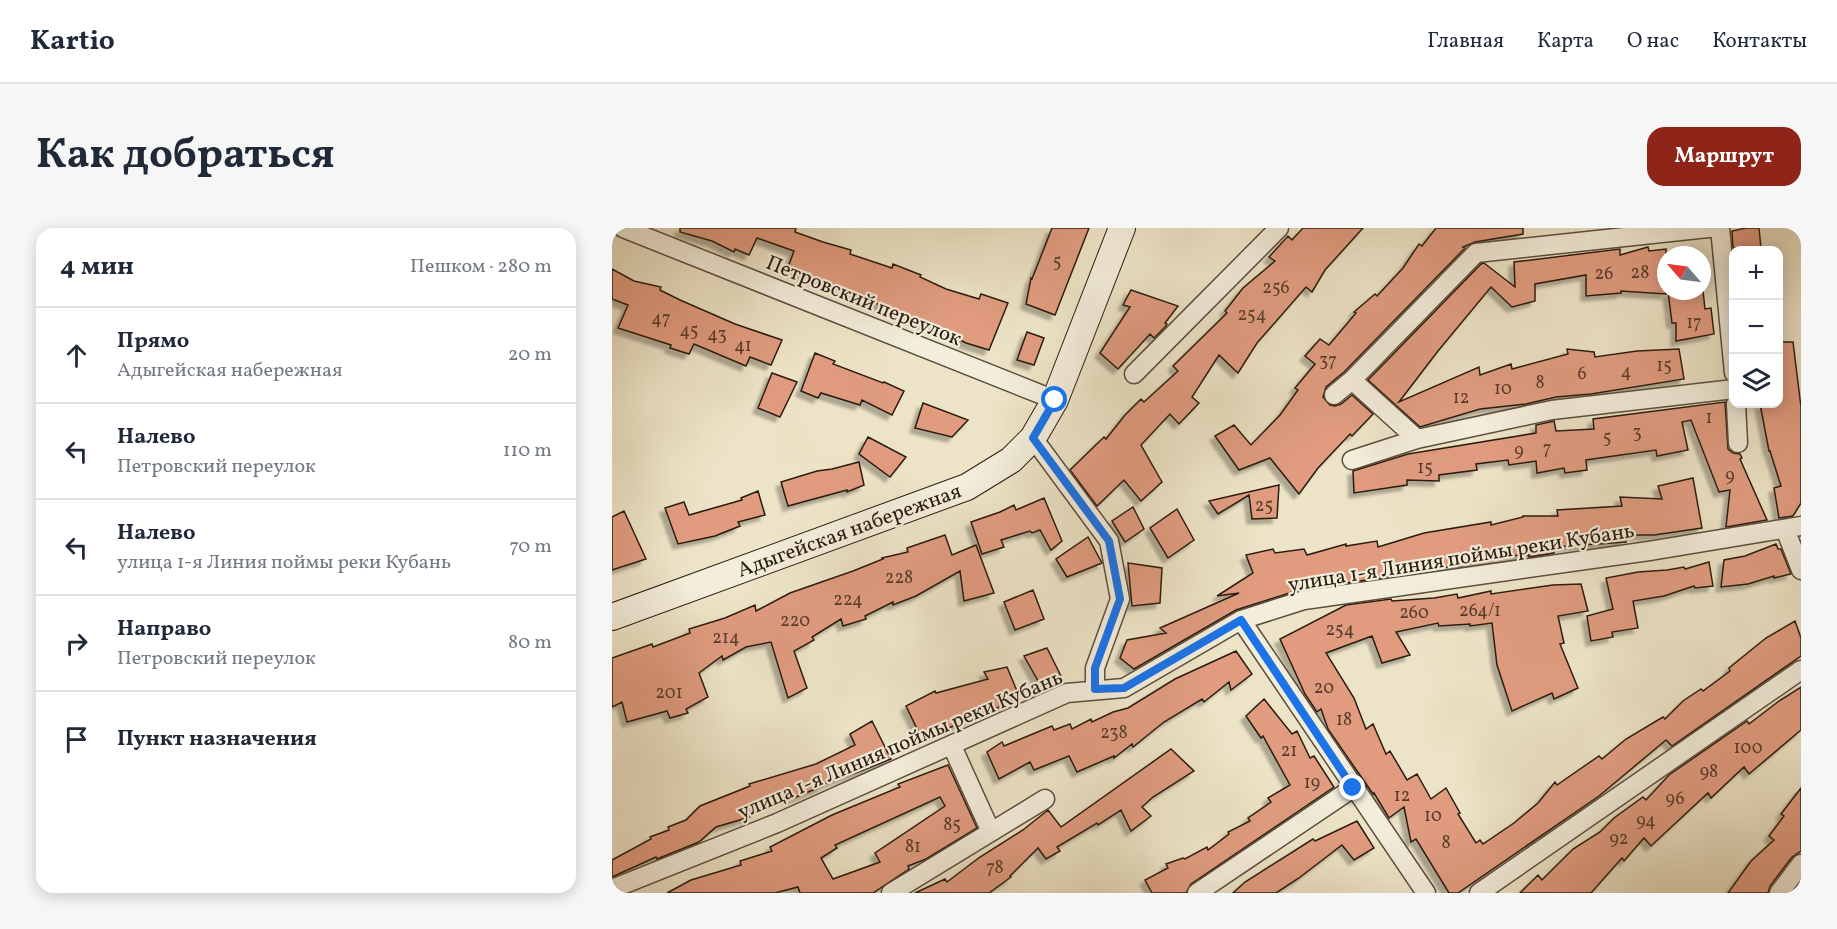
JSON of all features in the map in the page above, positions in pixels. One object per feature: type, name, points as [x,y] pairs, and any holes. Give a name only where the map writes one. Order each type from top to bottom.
[{"type":"street","name":"Петровский переулок","points":[[623,228],[1055,400]]},
{"type":"street","name":"Адыгейская набережная","points":[[612,617],[967,487],[1011,460],[1033,438],[1055,400],[1122,228]]},
{"type":"street","points":[[1134,374],[1279,228]]},
{"type":"street","points":[[1335,395],[1476,252],[1708,228]]},
{"type":"street","points":[[1720,228],[1732,354]]},
{"type":"street","points":[[1352,380],[1417,439]]},
{"type":"street","points":[[1352,460],[1417,439],[1552,410],[1729,390]]},
{"type":"street","points":[[1736,408],[1738,443]]},
{"type":"street","points":[[1033,438],[1109,541],[1120,599],[1095,668],[1095,689]]},
{"type":"street","points":[[1793,528],[1801,570]]},
{"type":"street","name":"улица 1-я Линия поймы реки Кубань","points":[[612,890],[777,823],[1067,693],[1124,688],[1241,620],[1304,600],[1793,528]]},
{"type":"street","points":[[1241,620],[1426,893]]},
{"type":"street","points":[[1479,893],[1801,670]]},
{"type":"street","points":[[952,746],[991,832]]},
{"type":"street","points":[[1197,893],[1353,788]]},
{"type":"street","points":[[891,893],[1045,799]]},
{"type":"street","points":[[1779,893],[1801,864]]},
{"type":"building","points":[[680,228],[796,228],[795,232],[851,250],[850,254],[892,268],[893,264],[921,275],[920,277],[946,289],[979,299],[981,294],[1008,303],[989,350],[966,343],[930,325],[930,327],[847,293],[848,291],[787,270],[794,251],[757,238],[749,255],[735,249],[734,252],[712,241],[680,232]]},
{"type":"building","points":[[1052,228],[1089,228],[1055,315],[1026,304],[1031,278]]},
{"type":"building","points":[[1303,228],[1363,228],[1325,270],[1312,292],[1306,287],[1257,343],[1238,373],[1219,355],[1192,397],[1199,403],[1179,424],[1170,414],[1141,445],[1162,482],[1141,501],[1124,480],[1097,506],[1070,470],[1104,437],[1106,439],[1141,399],[1144,402],[1178,371],[1173,366],[1227,313],[1225,311],[1243,288],[1275,261],[1269,257],[1288,236],[1292,240]]},
{"type":"building","points":[[1436,228],[1523,228],[1523,234],[1475,242],[1463,247],[1465,248],[1344,372],[1326,387],[1323,397],[1330,405],[1341,404],[1352,395],[1373,414],[1352,436],[1350,434],[1318,468],[1299,494],[1270,458],[1239,470],[1215,436],[1234,425],[1251,445],[1280,415],[1298,390],[1295,388],[1315,364],[1305,356],[1320,339],[1329,345],[1356,313],[1354,312],[1375,294],[1377,296],[1403,268],[1419,244],[1422,246]]},
{"type":"building","points":[[1759,228],[1761,246],[1733,246],[1732,231]]},
{"type":"building","points":[[1648,247],[1649,251],[1657,250],[1657,293],[1621,291],[1621,293],[1586,296],[1586,275],[1535,284],[1535,301],[1512,307],[1491,287],[1399,402],[1479,367],[1480,375],[1511,364],[1512,369],[1568,354],[1567,349],[1594,352],[1595,357],[1637,351],[1679,349],[1684,379],[1480,409],[1420,427],[1368,380],[1481,264],[1484,263],[1515,287],[1514,262],[1620,249],[1620,255]]},
{"type":"building","points":[[612,269],[634,281],[661,287],[660,290],[680,300],[735,324],[782,340],[771,365],[750,357],[746,366],[694,344],[689,354],[670,348],[671,345],[618,328],[628,305],[612,299]]},
{"type":"building","points":[[1131,290],[1178,306],[1165,323],[1167,324],[1165,327],[1154,338],[1150,334],[1118,369],[1100,353],[1130,307],[1123,305]]},
{"type":"building","points":[[1669,300],[1704,300],[1705,309],[1711,308],[1714,334],[1676,341],[1676,323],[1672,323]]},
{"type":"building","points":[[1027,332],[1044,338],[1034,365],[1017,360]]},
{"type":"building","points":[[1783,342],[1793,342],[1801,407],[1801,503],[1793,516],[1779,518],[1774,488],[1781,486],[1769,451],[1761,408],[1783,408]]},
{"type":"building","points":[[815,353],[835,361],[833,364],[904,391],[892,415],[862,400],[860,405],[821,393],[818,398],[801,391]]},
{"type":"building","points":[[772,373],[797,382],[780,417],[758,408]]},
{"type":"building","points":[[1725,402],[1728,449],[1740,454],[1742,458],[1740,459],[1767,520],[1726,527],[1730,490],[1719,492],[1691,420],[1682,422],[1688,450],[1657,456],[1656,450],[1586,460],[1587,470],[1565,473],[1564,468],[1537,473],[1536,461],[1509,465],[1508,460],[1476,464],[1477,470],[1439,475],[1439,481],[1407,480],[1407,485],[1354,493],[1353,471],[1408,454],[1536,433],[1536,425],[1554,421],[1556,431],[1594,429],[1593,419]]},
{"type":"building","points":[[923,403],[968,420],[952,437],[915,428]]},
{"type":"building","points":[[868,437],[906,457],[890,477],[859,454]]},
{"type":"building","points":[[859,462],[864,485],[847,492],[847,490],[788,506],[781,482]]},
{"type":"building","points":[[1693,478],[1702,528],[1654,535],[1624,535],[1626,542],[1554,547],[1554,553],[1529,557],[1529,555],[1497,556],[1498,559],[1461,564],[1461,566],[1432,568],[1403,575],[1302,589],[1236,610],[1134,669],[1120,658],[1127,640],[1166,633],[1160,628],[1239,593],[1217,596],[1253,573],[1246,555],[1273,549],[1275,553],[1304,549],[1307,555],[1346,544],[1346,546],[1377,541],[1378,547],[1424,533],[1491,522],[1491,525],[1523,516],[1558,516],[1557,510],[1622,506],[1620,497],[1662,499],[1658,486]]},
{"type":"building","points":[[1279,485],[1277,518],[1252,519],[1249,495],[1218,514],[1209,501]]},
{"type":"building","points":[[758,491],[765,515],[738,522],[740,526],[715,536],[678,544],[665,508],[684,502],[689,515],[742,500],[741,498]]},
{"type":"building","points":[[1044,498],[1062,541],[1051,550],[1040,530],[1032,533],[1030,531],[1001,540],[1004,547],[982,554],[971,522],[1014,505],[1016,510]]},
{"type":"building","points":[[1133,507],[1144,529],[1125,542],[1112,521]]},
{"type":"building","points":[[1177,509],[1194,540],[1168,558],[1150,528]]},
{"type":"building","points":[[624,511],[646,559],[612,570],[612,517]]},
{"type":"building","points":[[945,535],[952,555],[976,545],[994,593],[964,601],[960,571],[916,596],[893,605],[893,602],[865,616],[866,619],[843,626],[841,619],[812,637],[814,640],[794,651],[807,688],[788,698],[771,642],[746,647],[723,660],[722,656],[699,673],[708,697],[686,709],[688,713],[670,718],[667,711],[627,722],[622,702],[612,707],[612,658],[652,644],[653,647],[690,633],[689,629],[725,618],[755,605],[756,611],[790,593],[853,571],[882,558],[908,552],[907,548]]},
{"type":"building","points":[[1088,537],[1102,563],[1067,577],[1056,559]]},
{"type":"building","points":[[1776,544],[1778,549],[1781,549],[1791,574],[1774,578],[1774,576],[1748,584],[1721,587],[1724,560],[1745,556]]},
{"type":"building","points":[[1709,562],[1713,586],[1695,588],[1694,586],[1664,596],[1633,601],[1638,628],[1612,632],[1613,637],[1591,641],[1587,616],[1613,609],[1606,578],[1638,572],[1684,567],[1685,569]]},
{"type":"building","points":[[1128,563],[1162,568],[1160,603],[1132,606]]},
{"type":"building","points":[[1581,584],[1588,611],[1558,616],[1564,643],[1560,644],[1578,688],[1554,699],[1552,693],[1512,711],[1497,665],[1492,623],[1439,626],[1438,623],[1396,632],[1410,655],[1382,663],[1372,636],[1326,653],[1354,698],[1366,729],[1373,724],[1386,754],[1390,751],[1407,780],[1417,774],[1431,799],[1446,788],[1460,813],[1458,814],[1476,843],[1480,840],[1483,844],[1514,823],[1538,803],[1555,782],[1557,785],[1599,756],[1602,759],[1626,739],[1663,717],[1665,719],[1683,701],[1701,689],[1703,691],[1730,671],[1729,668],[1766,638],[1795,621],[1801,638],[1801,656],[1672,746],[1666,740],[1599,796],[1458,893],[1449,893],[1416,839],[1411,842],[1404,807],[1389,818],[1328,729],[1321,709],[1317,712],[1305,694],[1280,639],[1346,605],[1457,594],[1458,598],[1491,591],[1491,594],[1553,585]]},
{"type":"building","points":[[1033,590],[1044,619],[1015,630],[1004,602]]},
{"type":"building","points":[[1047,648],[1062,678],[1041,686],[1024,656]]},
{"type":"building","points":[[1236,651],[1252,674],[1231,690],[1229,682],[1204,702],[1202,699],[1164,722],[1133,747],[1132,744],[1114,758],[1114,756],[1077,772],[1069,756],[1034,770],[1030,762],[999,779],[987,752],[1002,742],[1004,746],[1052,726],[1054,730],[1070,724],[1072,729],[1091,719],[1092,722],[1128,708],[1175,679]]},
{"type":"building","points":[[1007,667],[1019,696],[1002,706],[922,739],[906,706],[935,691],[936,693],[988,679],[984,672]]},
{"type":"building","points":[[1801,687],[1801,730],[1749,774],[1744,767],[1711,798],[1708,793],[1651,846],[1644,838],[1624,861],[1622,858],[1591,893],[1520,893],[1538,875],[1542,880],[1573,849],[1600,832],[1614,818],[1643,797],[1646,800],[1669,775],[1747,721],[1749,724]]},
{"type":"building","points":[[1264,699],[1292,734],[1297,731],[1310,758],[1314,756],[1334,787],[1191,884],[1186,893],[1152,893],[1145,880],[1168,868],[1166,864],[1185,859],[1207,847],[1208,850],[1229,834],[1228,832],[1250,821],[1248,818],[1271,802],[1268,798],[1290,785],[1263,736],[1261,738],[1246,716]]},
{"type":"building","points":[[872,721],[891,759],[823,784],[823,786],[791,799],[789,796],[748,812],[750,817],[716,827],[699,842],[657,859],[656,857],[612,877],[612,860],[651,839],[650,837],[669,830],[668,827],[686,820],[700,806],[750,786],[749,784],[816,764],[855,745],[850,734]]},
{"type":"building","points":[[1171,749],[1194,771],[1153,797],[1142,807],[1151,816],[1131,831],[1121,810],[1057,847],[1060,851],[1046,859],[1038,848],[1011,877],[989,893],[915,893],[945,879],[947,882],[1048,810],[1061,827]]},
{"type":"building","points":[[948,765],[977,828],[926,859],[908,866],[909,869],[873,893],[800,893],[798,887],[775,893],[667,893],[691,880],[741,865],[740,861],[772,851],[770,847],[832,815],[900,787],[898,784]],"holes":[[[940,797],[945,806],[875,853],[880,862],[833,879],[821,858],[837,848],[835,845]]]},
{"type":"building","points":[[1801,788],[1801,851],[1792,857],[1770,886],[1768,893],[1728,893],[1751,861],[1774,840],[1769,836],[1784,816],[1781,814]]},
{"type":"building","points":[[1357,821],[1374,848],[1354,860],[1342,845],[1276,893],[1233,893],[1245,882],[1313,839],[1315,841]]},
{"type":"route","points":[[1055,400],[1033,438],[1109,541],[1120,599],[1095,668],[1095,689],[1124,688],[1241,620],[1353,788]]}]
